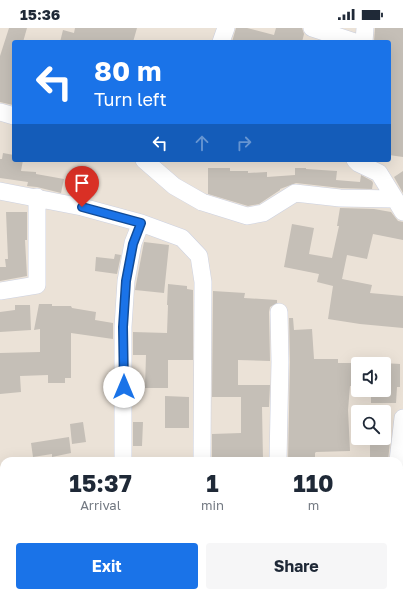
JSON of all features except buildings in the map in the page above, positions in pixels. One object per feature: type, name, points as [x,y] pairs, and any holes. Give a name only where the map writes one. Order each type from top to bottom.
[{"type":"street","points":[[222,40],[226,28]]},
{"type":"street","points":[[312,28],[349,40]]},
{"type":"street","points":[[364,40],[365,28]]},
{"type":"street","points":[[0,112],[12,115]]},
{"type":"street","points":[[146,162],[174,186],[202,202],[247,216],[263,213],[295,193],[399,206]]},
{"type":"street","points":[[357,162],[379,173],[399,206]]},
{"type":"street","points":[[0,191],[82,207],[141,223],[182,238],[199,256],[203,282],[202,457]]},
{"type":"street","points":[[0,291],[37,284],[37,197]]},
{"type":"street","points":[[123,457],[123,327],[126,281],[133,244],[141,223]]},
{"type":"street","points":[[278,457],[280,362],[279,312]]},
{"type":"street","points":[[398,457],[403,418]]},
{"type":"route","points":[[82,207],[141,223],[133,244],[126,281],[123,327],[124,387]]}]
